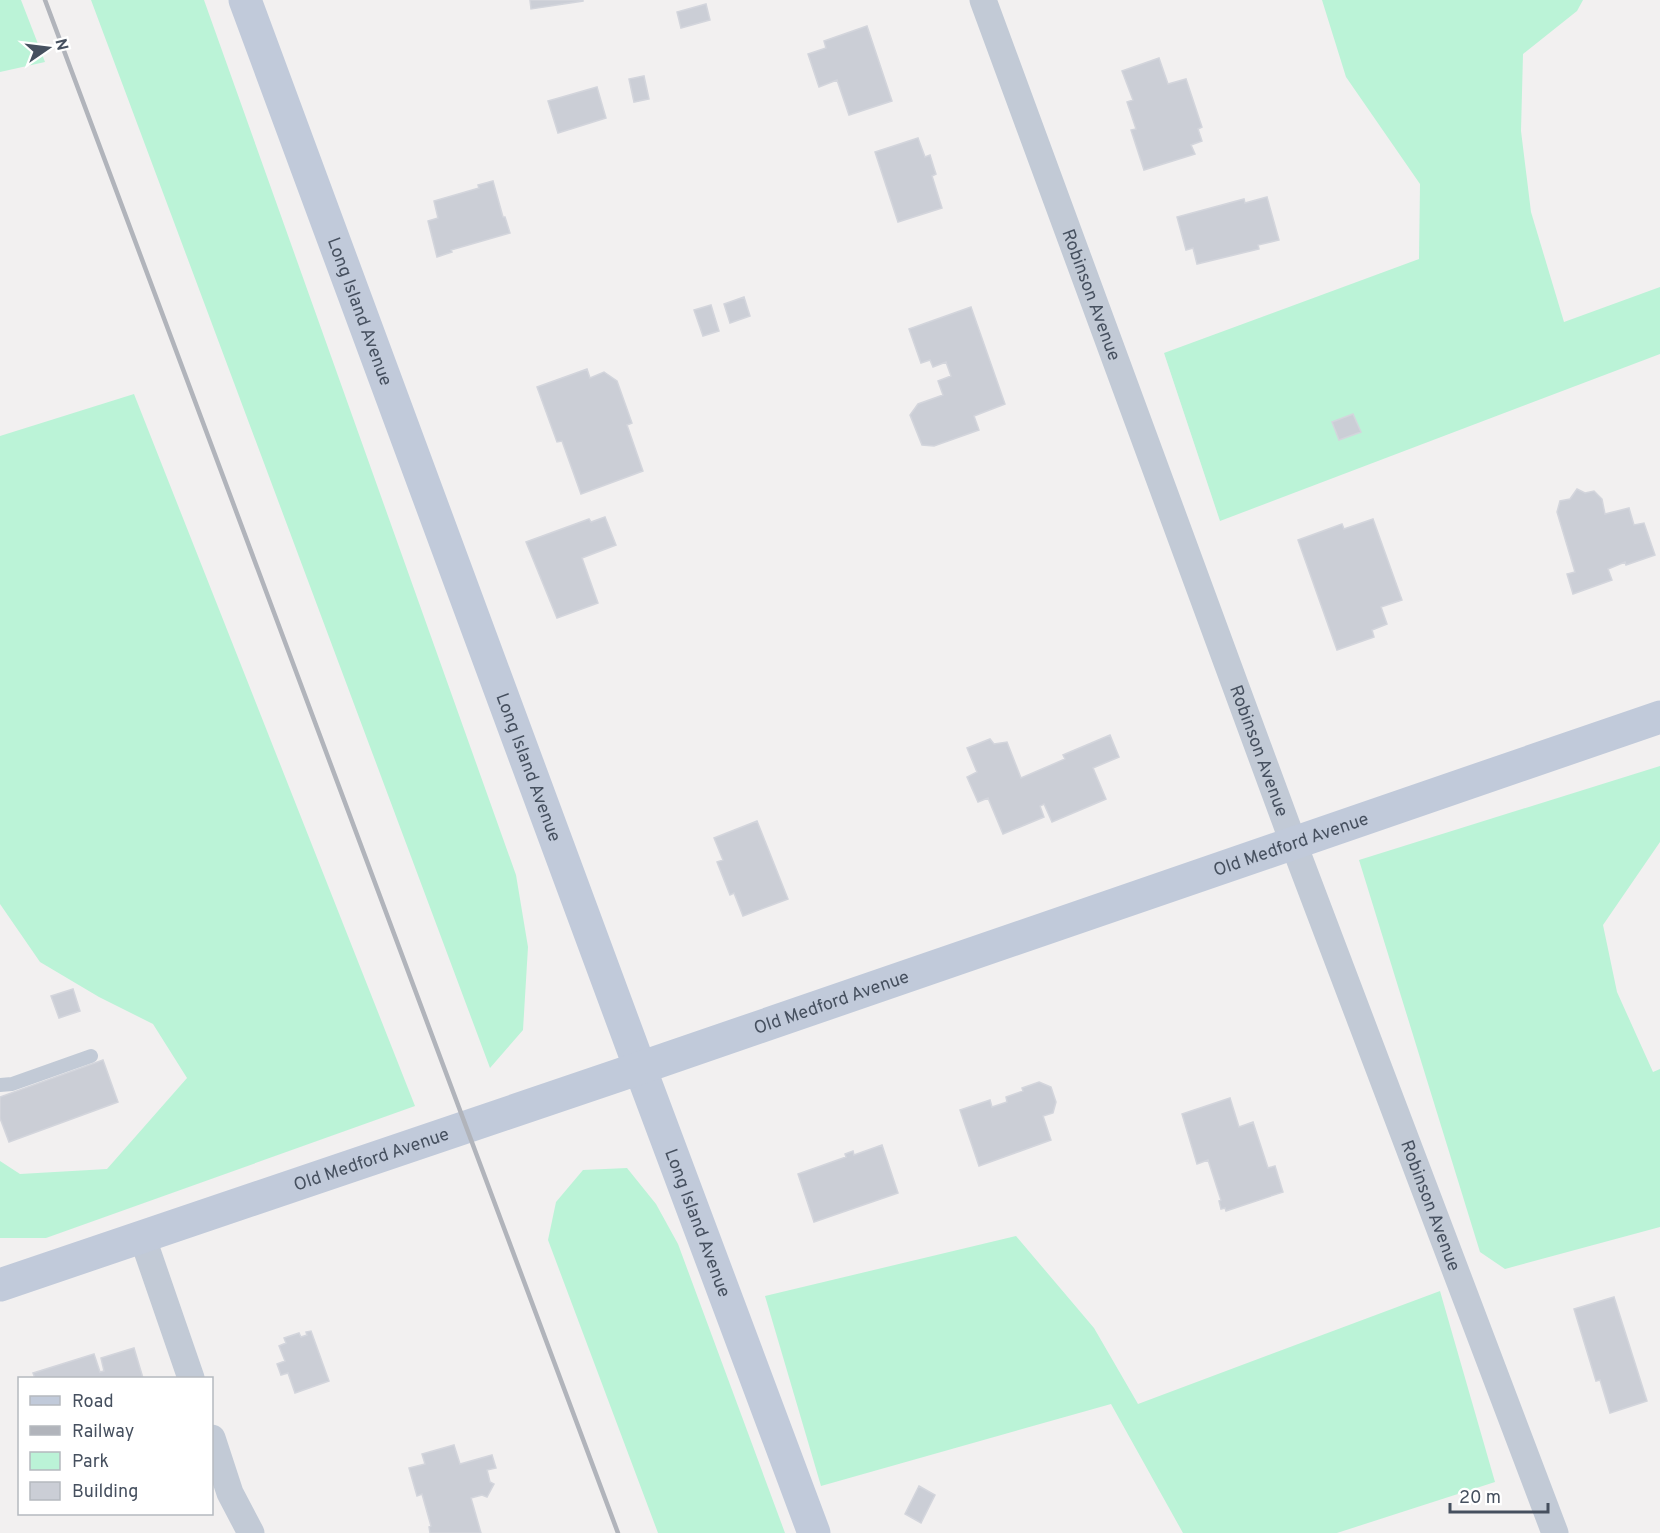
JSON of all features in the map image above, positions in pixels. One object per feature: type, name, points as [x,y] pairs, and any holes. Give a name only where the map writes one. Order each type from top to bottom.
[{"type":"street","name":"Long Island Avenue","points":[[245,0],[814,1533]]},
{"type":"street","name":"Robinson Avenue","points":[[983,0],[1293,842],[1556,1533]]},
{"type":"street","name":"Old Medford Avenue","points":[[0,1285],[640,1068],[1660,717]]},
{"type":"street","points":[[142,1236],[191,1377]]},
{"type":"street","points":[[213,1441],[230,1493],[251,1533]]},
{"type":"lane","points":[[0,1085],[12,1084],[91,1056]]},
{"type":"green space","points":[[0,0],[21,0],[45,62],[0,72]]},
{"type":"green space","points":[[91,0],[204,0],[516,875],[528,947],[523,1030],[490,1068]]},
{"type":"green space","points":[[1322,0],[1583,0],[1577,11],[1523,54],[1521,131],[1531,212],[1564,322],[1660,287],[1660,354],[1220,521],[1164,353],[1419,259],[1420,184],[1346,77]]},
{"type":"green space","points":[[134,394],[415,1106],[46,1238],[0,1238],[0,1161],[20,1174],[107,1169],[187,1078],[153,1024],[99,997],[40,962],[0,904],[0,436]]},
{"type":"green space","points":[[1660,766],[1660,842],[1603,925],[1617,992],[1653,1072],[1660,1069],[1660,1227],[1505,1269],[1480,1252],[1359,860]]},
{"type":"green space","points":[[627,1168],[656,1204],[678,1244],[785,1533],[658,1533],[548,1240],[556,1202],[583,1170]]},
{"type":"green space","points":[[1016,1236],[1094,1328],[1138,1404],[1440,1291],[1495,1482],[1337,1533],[1183,1533],[1111,1404],[821,1486],[765,1296]]},
{"type":"building","points":[[530,0],[583,0],[583,1],[531,9]]},
{"type":"building","points":[[706,4],[710,20],[681,28],[677,12]]},
{"type":"building","points":[[867,26],[892,101],[849,115],[837,80],[819,87],[808,54],[826,48],[824,41]]},
{"type":"building","points":[[1159,58],[1168,84],[1186,79],[1202,127],[1198,129],[1202,141],[1191,145],[1195,154],[1144,170],[1131,130],[1136,129],[1127,102],[1133,100],[1122,71]]},
{"type":"building","points":[[644,76],[649,99],[634,102],[629,79]]},
{"type":"building","points":[[597,87],[606,118],[558,133],[548,101]]},
{"type":"building","points":[[918,138],[925,157],[930,155],[936,174],[932,176],[942,208],[898,222],[875,152]]},
{"type":"building","points":[[493,181],[510,233],[451,250],[452,252],[437,257],[428,221],[438,218],[434,201],[479,188],[478,185]]},
{"type":"building","points":[[1267,197],[1279,240],[1258,245],[1259,249],[1197,264],[1193,248],[1186,250],[1177,217],[1244,199],[1245,203]]},
{"type":"building","points":[[744,297],[750,316],[730,323],[724,304]]},
{"type":"building","points":[[711,305],[719,331],[703,336],[694,310]]},
{"type":"building","points":[[971,307],[1005,404],[974,416],[979,430],[934,446],[922,445],[910,415],[918,404],[943,395],[938,381],[951,376],[946,362],[933,367],[930,360],[921,363],[909,329]]},
{"type":"building","points":[[587,369],[590,378],[604,372],[617,381],[632,423],[627,425],[643,471],[581,494],[562,441],[557,442],[537,387]]},
{"type":"building","points":[[1353,414],[1361,432],[1339,440],[1332,422]]},
{"type":"building","points":[[1577,489],[1585,493],[1594,491],[1602,499],[1605,514],[1629,508],[1634,525],[1644,523],[1655,555],[1626,565],[1625,562],[1608,569],[1612,580],[1573,594],[1567,574],[1575,572],[1557,512],[1560,501],[1570,499]]},
{"type":"building","points":[[605,517],[616,545],[582,558],[598,603],[557,618],[526,542],[589,519],[591,522]]},
{"type":"building","points":[[1373,519],[1402,600],[1381,607],[1387,624],[1372,630],[1374,637],[1337,650],[1298,540],[1342,524],[1344,529]]},
{"type":"building","points":[[1110,735],[1119,757],[1093,768],[1106,799],[1052,822],[1044,804],[1040,806],[1044,817],[1003,834],[988,798],[978,802],[967,777],[977,772],[967,748],[990,739],[994,744],[1007,742],[1021,778],[1065,759],[1063,755]]},
{"type":"building","points":[[757,821],[788,899],[743,916],[734,893],[730,895],[717,862],[723,860],[714,838]]},
{"type":"building","points":[[73,989],[80,1011],[59,1018],[51,996]]},
{"type":"building","points":[[103,1060],[118,1102],[9,1142],[0,1118],[0,1097]]},
{"type":"building","points":[[1039,1082],[1051,1087],[1056,1102],[1053,1113],[1043,1116],[1051,1140],[979,1166],[960,1110],[990,1100],[992,1107],[1007,1102],[1006,1097]]},
{"type":"building","points":[[1230,1098],[1239,1127],[1253,1122],[1268,1168],[1275,1166],[1283,1192],[1226,1211],[1225,1208],[1221,1209],[1219,1201],[1221,1200],[1208,1160],[1197,1164],[1182,1114]]},
{"type":"building","points":[[882,1145],[898,1193],[814,1222],[798,1174],[846,1157],[845,1154],[853,1151],[854,1155]]},
{"type":"building","points":[[1614,1297],[1647,1401],[1610,1413],[1600,1380],[1596,1381],[1574,1309]]},
{"type":"building","points":[[311,1331],[329,1381],[295,1393],[288,1373],[281,1375],[277,1364],[285,1361],[279,1346],[286,1343],[284,1338],[299,1333],[301,1337]]},
{"type":"building","points":[[134,1348],[143,1377],[35,1377],[33,1373],[94,1354],[100,1372],[104,1371],[101,1358]]},
{"type":"building","points":[[454,1445],[460,1464],[492,1455],[496,1468],[487,1470],[490,1482],[494,1484],[487,1497],[482,1495],[471,1498],[481,1533],[430,1533],[429,1527],[431,1526],[422,1494],[417,1496],[409,1468],[425,1464],[422,1454]]},
{"type":"building","points":[[919,1486],[935,1495],[921,1523],[905,1514]]},
{"type":"railway","points":[[45,0],[618,1533]]}]
